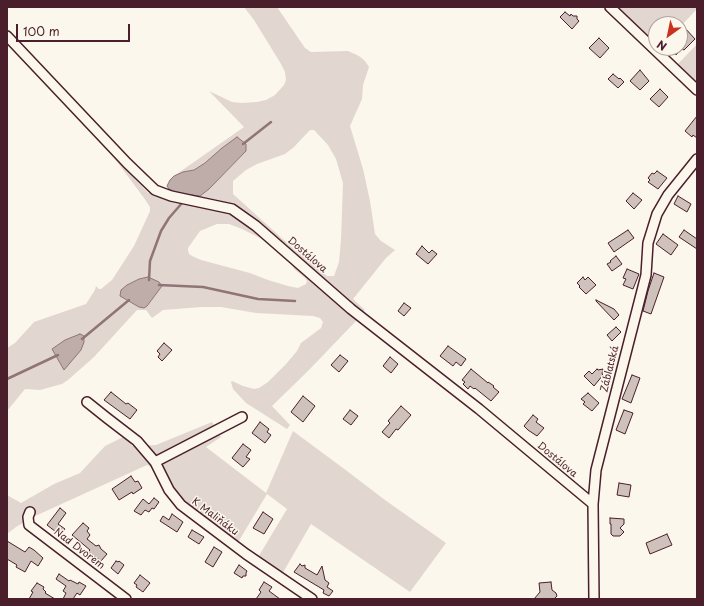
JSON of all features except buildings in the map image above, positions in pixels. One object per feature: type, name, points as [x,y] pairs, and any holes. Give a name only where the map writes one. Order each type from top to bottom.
[{"type":"street","points":[[610,7],[697,90]]},
{"type":"street","name":"Dostálova","points":[[7,36],[155,190],[171,196],[232,209],[256,226],[351,309],[479,409],[593,504]]},
{"type":"street","name":"Záblatská","points":[[594,599],[593,504],[596,470],[646,275],[648,243],[657,214],[668,196],[697,159]]},
{"type":"street","name":"K Maliňáku","points":[[87,402],[137,441],[155,462],[169,490],[181,505],[246,554],[312,599]]},
{"type":"street","points":[[155,462],[242,418]]},
{"type":"street","name":"Nad Dvorem","points":[[30,512],[28,517],[29,525],[126,599]]},
{"type":"shaded area","points":[[244,7],[277,7],[305,48],[311,52],[348,51],[359,56],[369,67],[363,85],[362,99],[350,126],[363,169],[375,234],[381,241],[395,250],[386,258],[353,299],[365,310],[308,371],[272,406],[290,425],[287,429],[246,403],[233,389],[231,382],[232,381],[254,389],[259,388],[268,382],[286,364],[297,351],[301,343],[321,328],[323,322],[320,318],[313,316],[256,313],[221,307],[163,310],[152,318],[146,310],[137,310],[94,357],[68,380],[62,384],[40,390],[25,389],[7,411],[7,348],[15,343],[34,322],[86,304],[96,286],[101,289],[112,280],[134,246],[150,211],[150,207],[144,198],[112,155],[148,193],[169,189],[185,194],[200,196],[246,151],[205,163],[194,170],[183,172],[174,176],[244,127],[209,91],[232,102],[257,102],[266,100],[275,95],[284,85],[286,80],[285,72],[254,20]],"holes":[[[310,130],[314,130],[328,145],[336,159],[343,183],[339,262],[334,276],[327,276],[295,250],[233,194],[233,181],[246,170],[257,164],[285,154]],[[217,224],[229,224],[242,229],[264,240],[282,254],[291,263],[294,269],[305,278],[307,281],[306,284],[298,288],[288,286],[192,256],[189,254],[188,248],[200,231]],[[148,277],[162,286],[147,306],[139,307],[120,296],[127,285],[139,279]]]},
{"type":"shaded area","points":[[616,7],[697,7],[697,9],[688,19],[688,16],[648,16],[648,37]]},
{"type":"shaded area","points":[[697,44],[697,78],[694,81],[677,65],[686,56],[688,56],[688,53]]},
{"type":"shaded area","points":[[237,137],[246,144],[246,151],[209,189],[200,196],[185,194],[169,189],[167,186],[174,176],[183,172],[194,170]]},
{"type":"shaded area","points":[[148,277],[159,282],[162,286],[147,306],[144,308],[139,307],[120,296],[121,290],[127,285],[139,279]]},
{"type":"shaded area","points":[[80,334],[84,336],[84,342],[81,350],[64,370],[52,349],[65,340]]},
{"type":"shaded area","points":[[212,422],[221,437],[206,447],[266,493],[293,431],[385,500],[446,543],[410,592],[311,524],[281,576],[257,559],[287,509],[267,494],[237,544],[185,506],[163,473],[147,465],[33,517],[7,534],[7,495],[21,503],[54,484],[80,473],[105,446],[125,436],[132,446],[156,445]]},
{"type":"waterway","points":[[243,144],[271,122]]},
{"type":"waterway","points":[[149,280],[150,261],[161,231],[169,218],[182,203]]},
{"type":"waterway","points":[[159,285],[203,287],[258,299],[295,301]]},
{"type":"waterway","points":[[82,339],[129,300]]},
{"type":"waterway","points":[[7,379],[58,355]]}]
